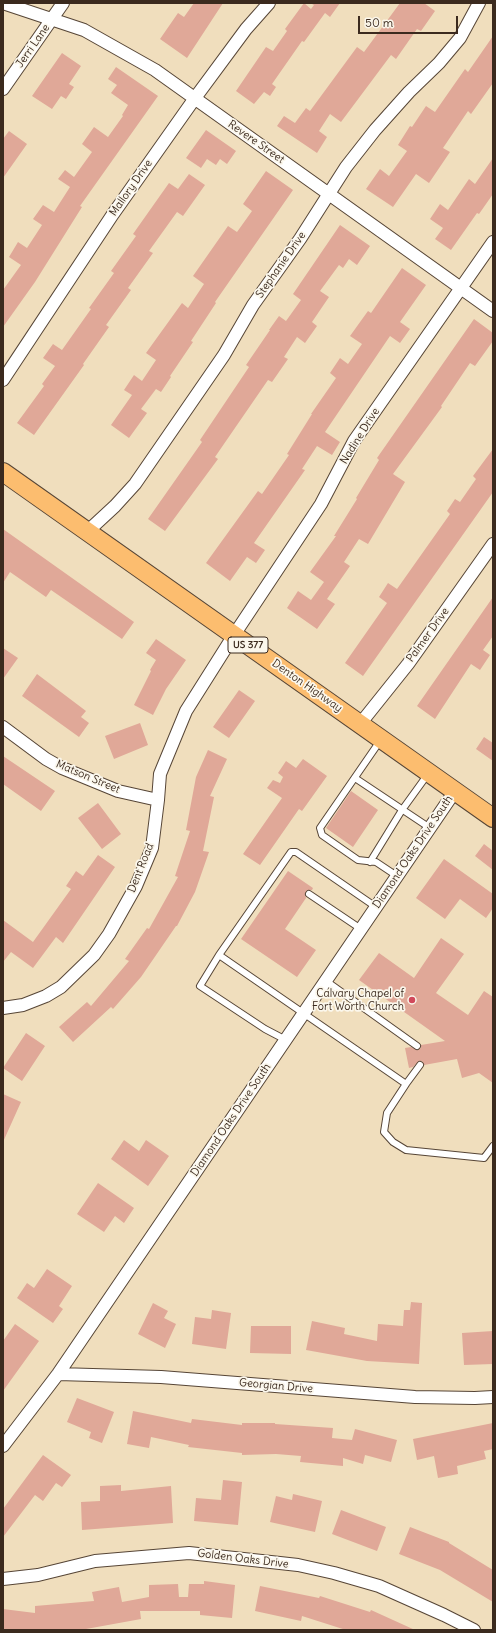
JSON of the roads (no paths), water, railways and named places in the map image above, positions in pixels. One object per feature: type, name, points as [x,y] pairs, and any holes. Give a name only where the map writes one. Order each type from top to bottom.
[{"type":"main road","name":"Denton Highway","points":[[3,472],[493,818]]},
{"type":"street","name":"Revere Street","points":[[3,3],[84,30],[155,70],[493,311]]},
{"type":"street","name":"Jerri Lane","points":[[3,89],[63,3]]},
{"type":"street","name":"Mallory Drive","points":[[3,380],[113,214],[246,29],[269,3]]},
{"type":"street","name":"Stephanie Drive","points":[[88,531],[116,506],[135,484],[224,355],[253,305],[300,239],[346,167],[409,92],[439,63],[460,38],[479,3]]},
{"type":"street","name":"Nadine Drive","points":[[234,635],[321,504],[354,441],[493,242]]},
{"type":"street","name":"Palmer Drive","points":[[360,724],[408,664],[493,544]]},
{"type":"street","name":"Dent Road","points":[[3,1008],[22,1004],[46,996],[61,987],[94,955],[109,934],[136,886],[152,848],[160,774],[186,711],[234,635]]},
{"type":"street","name":"Matson Street","points":[[3,727],[46,759],[62,768],[118,791],[158,800]]},
{"type":"street","name":"Diamond Oaks Drive South","points":[[3,1446],[58,1374],[455,791]]},
{"type":"street","name":"Georgian Drive","points":[[58,1374],[162,1377],[415,1397],[493,1397]]},
{"type":"street","name":"Golden Oaks Drive","points":[[3,1579],[38,1575],[95,1561],[189,1553],[298,1565],[379,1586],[474,1630]]},
{"type":"lane","points":[[382,740],[320,828],[322,835],[358,860],[376,862],[397,876]]},
{"type":"lane","points":[[370,862],[402,810],[429,773]]},
{"type":"lane","points":[[355,778],[430,828]]},
{"type":"lane","points":[[286,1040],[265,1029],[200,986],[220,955],[291,852],[296,852],[376,907]]},
{"type":"lane","points":[[278,872],[284,876]]},
{"type":"lane","points":[[309,894],[361,928]]},
{"type":"lane","points":[[220,955],[286,999],[303,1014],[406,1084]]},
{"type":"lane","points":[[326,981],[417,1046]]},
{"type":"lane","points":[[420,1065],[387,1113],[384,1132],[393,1142],[406,1150],[484,1158],[493,1146]]},
{"type":"place","name":"Calvary Chapel of Fort Worth Church","points":[[412,1000]]}]
